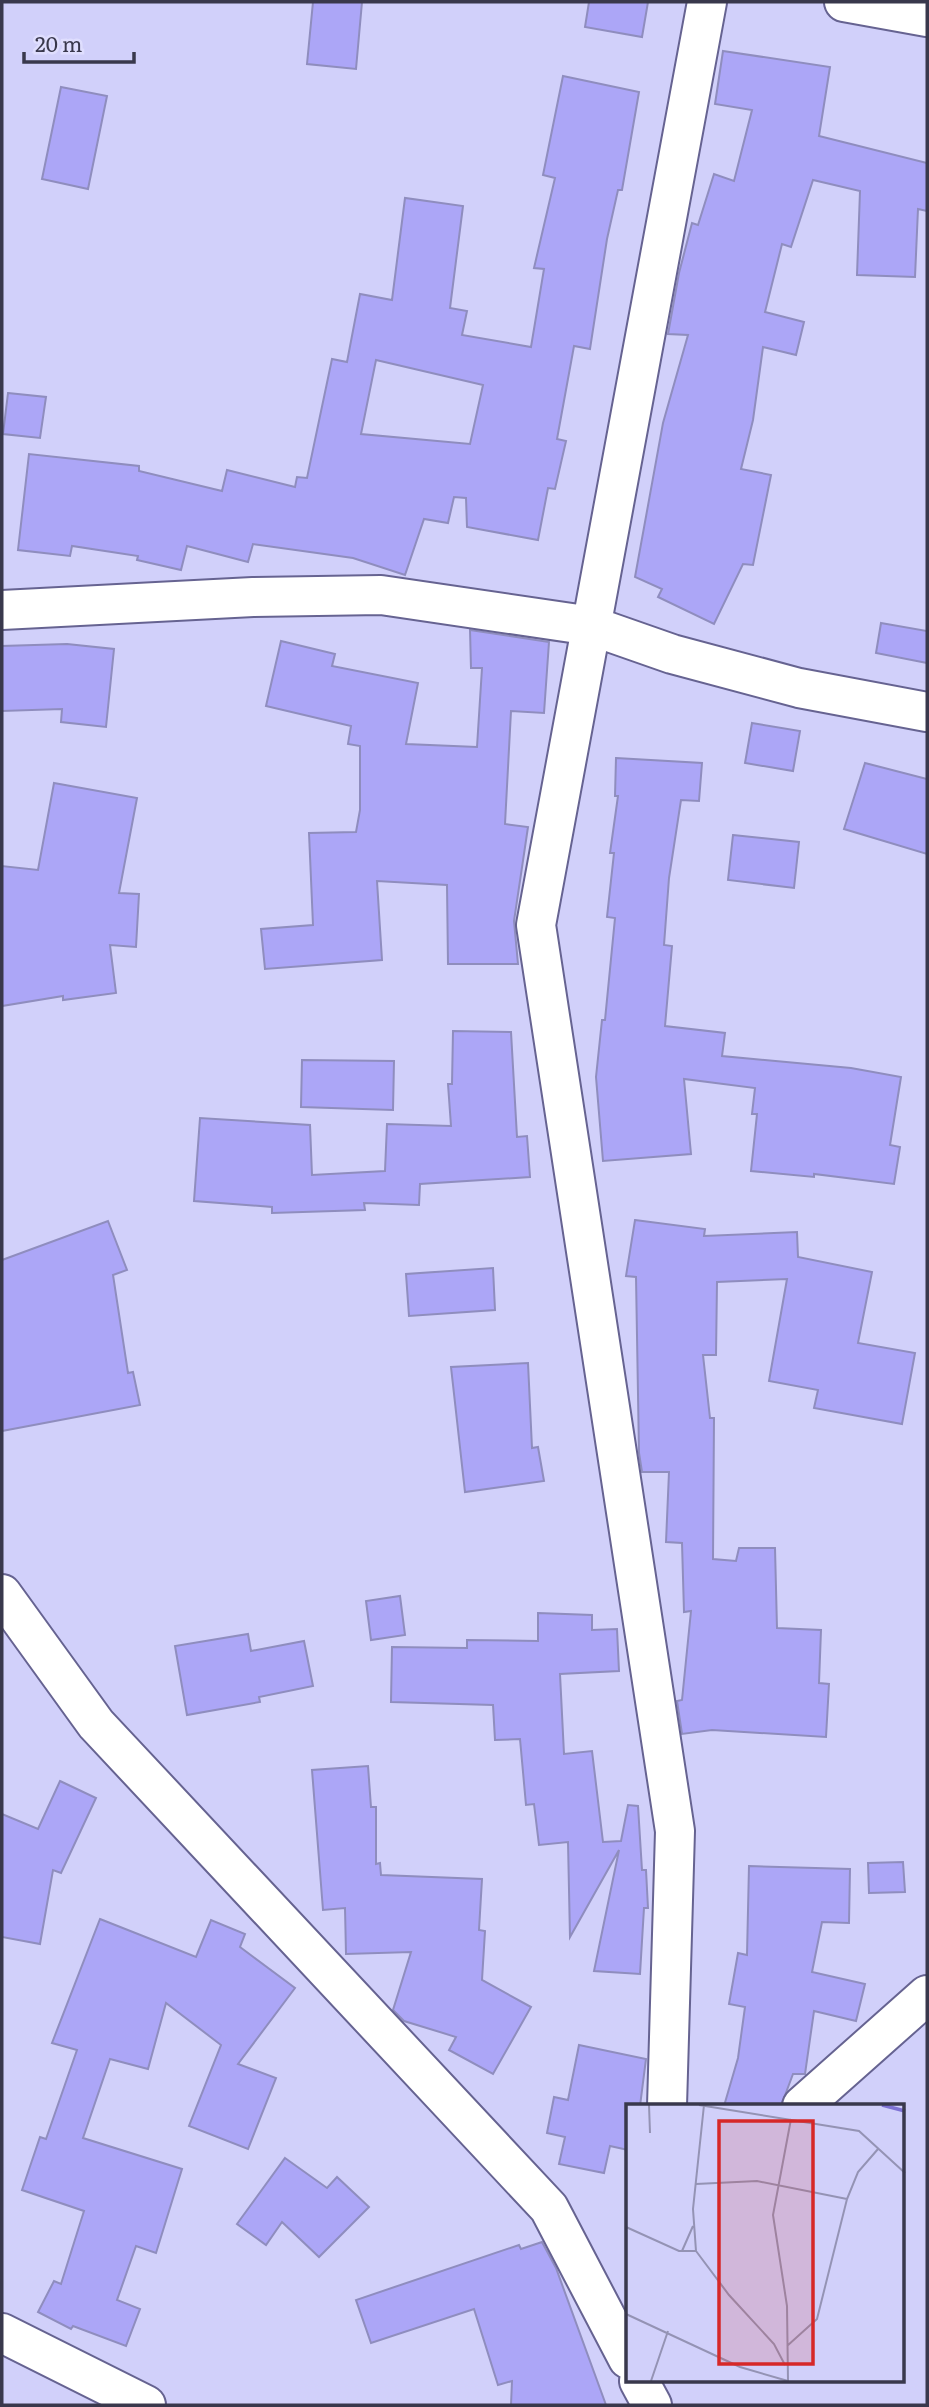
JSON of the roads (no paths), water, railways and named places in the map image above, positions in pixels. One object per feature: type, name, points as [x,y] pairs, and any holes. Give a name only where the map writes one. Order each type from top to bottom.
[{"type":"street","points":[[667,2104],[675,1830],[536,925],[708,2]]},
{"type":"street","points":[[844,2],[927,17]]},
{"type":"street","points":[[2,610],[253,597],[381,595],[488,613],[592,626],[672,654],[799,688],[927,712]]},
{"type":"street","points":[[2,1594],[96,1724],[548,2208],[626,2355]]},
{"type":"street","points":[[804,2104],[927,1994]]},
{"type":"street","points":[[2,2333],[146,2405]]},
{"type":"street","points":[[640,2382],[652,2405]]},
{"type":"street","points":[[659,2382],[659,2405]]}]
